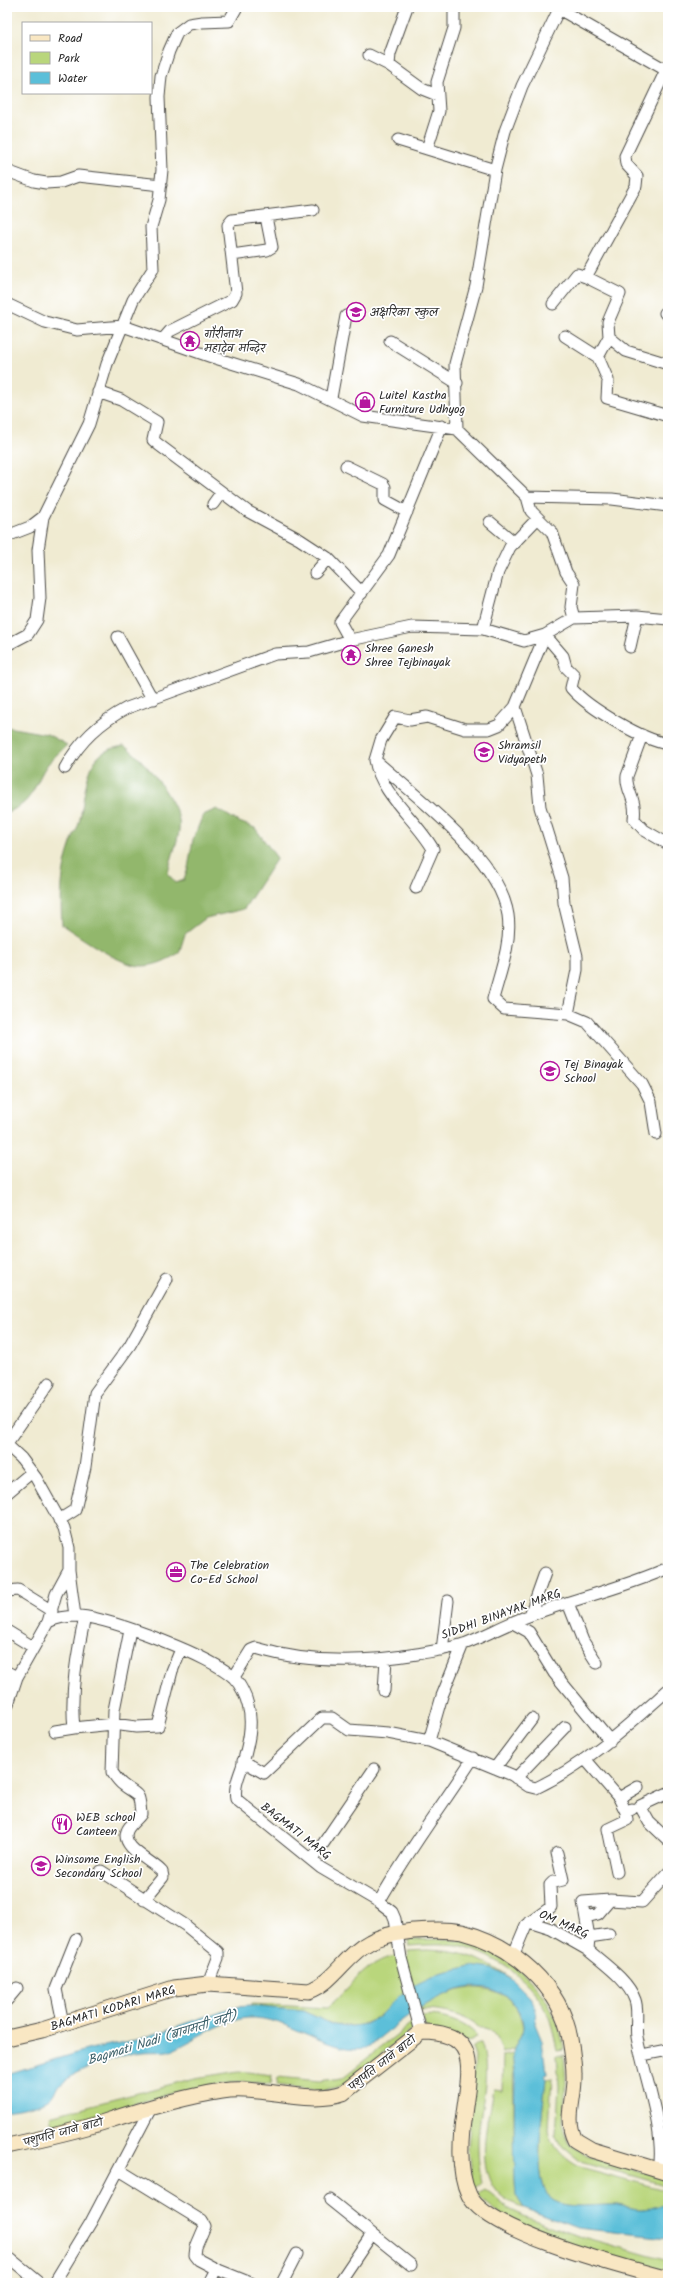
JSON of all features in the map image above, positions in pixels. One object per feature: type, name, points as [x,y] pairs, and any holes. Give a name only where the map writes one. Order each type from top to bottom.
[{"type":"main road","name":"BAGMATI KODARI MARG","points":[[7,2038],[63,2023],[174,1988],[208,1984],[309,1991],[323,1984],[360,1947],[382,1936],[433,1930],[462,1932],[482,1940],[513,1956],[547,1987],[563,2012],[570,2039],[574,2076],[569,2123],[576,2140],[592,2150],[664,2172]]},
{"type":"main road","name":"पशुपति जाने बाटो","points":[[7,2146],[59,2134],[152,2106],[237,2090],[310,2096],[333,2096],[343,2093],[420,2032],[447,2036],[466,2050],[468,2058],[469,2083],[464,2115],[462,2156],[464,2183],[473,2201],[500,2221],[542,2241],[668,2279]]},
{"type":"street","points":[[7,645],[28,634],[37,620],[40,598],[38,550],[43,517],[89,424],[98,392],[133,300],[153,269],[151,227],[159,200],[162,170],[159,97],[161,76],[169,51],[177,33],[189,24],[229,21],[237,7]]},
{"type":"street","points":[[388,65],[390,54],[407,7]]},
{"type":"street","points":[[427,148],[439,111],[436,82],[454,28],[454,7]]},
{"type":"street","points":[[457,429],[457,383],[455,364],[476,286],[495,170],[505,130],[522,86],[559,8],[667,71],[625,156],[626,164],[637,176],[636,186],[586,277]]},
{"type":"street","points":[[369,55],[388,65],[422,89],[437,95]]},
{"type":"street","points":[[398,140],[495,170]]},
{"type":"street","points":[[7,171],[34,181],[46,183],[61,182],[78,176],[160,185]]},
{"type":"street","points":[[163,339],[170,331],[232,300],[236,286],[228,225],[232,220],[313,210]]},
{"type":"street","points":[[232,255],[267,250],[272,247],[266,217]]},
{"type":"street","points":[[553,304],[577,274],[620,294],[608,322],[609,337],[598,357]]},
{"type":"street","points":[[7,304],[45,322],[77,330],[123,326],[163,339],[212,358],[299,384],[331,398],[363,416],[457,429],[527,496],[529,506],[537,519],[552,532],[566,572],[574,584],[572,607],[574,618]]},
{"type":"street","points":[[331,398],[346,316]]},
{"type":"street","points":[[565,336],[598,357],[608,380],[607,398],[668,416]]},
{"type":"street","points":[[609,337],[626,351],[668,364]]},
{"type":"street","points":[[390,341],[457,383]]},
{"type":"street","points":[[98,392],[121,400],[157,422],[153,440],[221,493],[247,511],[299,539],[328,558],[362,593]]},
{"type":"street","points":[[350,640],[340,622],[389,556],[442,426]]},
{"type":"street","points":[[346,466],[383,484],[385,487],[385,500],[407,512]]},
{"type":"street","points":[[213,504],[221,493]]},
{"type":"street","points":[[527,496],[612,499],[668,506]]},
{"type":"street","points":[[12,534],[30,527],[43,517]]},
{"type":"street","points":[[483,628],[498,572],[510,547],[537,519]]},
{"type":"street","points":[[490,522],[515,543]]},
{"type":"street","points":[[315,573],[328,558]]},
{"type":"street","points":[[630,648],[637,616]]},
{"type":"street","points":[[65,768],[73,752],[83,740],[110,717],[275,654],[309,652],[350,640],[412,627],[483,628],[524,641],[545,635],[574,618],[637,616],[668,619]]},
{"type":"street","points":[[416,888],[433,849],[425,836],[385,786],[377,773],[375,760],[382,740],[395,717],[410,720],[427,717],[459,728],[489,729],[499,725],[515,707],[545,635]]},
{"type":"street","points":[[545,635],[563,656],[566,667],[574,675],[571,688],[576,694],[605,715],[642,735],[668,744]]},
{"type":"street","points":[[118,637],[148,693],[154,699]]},
{"type":"street","points":[[515,707],[537,775],[540,807],[562,878],[564,903],[577,956],[577,970],[568,1014]]},
{"type":"street","points":[[642,735],[626,776],[626,781],[635,801],[634,819],[644,830],[668,844]]},
{"type":"street","points":[[375,760],[440,816],[480,860],[497,884],[508,915],[508,932],[504,957],[493,999],[504,1009],[568,1014],[587,1022],[642,1084],[651,1102],[656,1134]]},
{"type":"street","points":[[59,1520],[75,1510],[85,1467],[94,1393],[130,1345],[167,1279]]},
{"type":"street","points":[[49,1383],[7,1444],[32,1472],[59,1520],[67,1538],[69,1570],[80,1617],[72,1710],[74,1728]]},
{"type":"street","points":[[7,1493],[32,1472]]},
{"type":"street","name":"SIDDHI BINAYAK MARG","points":[[234,1677],[251,1650],[256,1648],[290,1657],[309,1660],[386,1659],[442,1650],[463,1644],[530,1615],[644,1579],[668,1568]]},
{"type":"street","points":[[7,1707],[12,1674],[33,1647],[50,1616],[56,1594],[69,1570]]},
{"type":"street","points":[[530,1615],[545,1573]]},
{"type":"street","points":[[7,1591],[18,1590],[54,1618],[80,1617],[130,1630],[181,1649],[234,1677]]},
{"type":"street","points":[[442,1650],[448,1601]]},
{"type":"street","points":[[568,1603],[582,1641],[597,1663]]},
{"type":"street","points":[[513,1623],[529,1632],[554,1673],[610,1742]]},
{"type":"street","points":[[130,1630],[113,1724],[112,1772],[122,1784],[136,1792],[140,1802],[141,1814],[127,1830],[126,1838],[129,1845],[162,1872],[163,1877],[144,1900]]},
{"type":"street","points":[[7,1631],[33,1647]]},
{"type":"street","points":[[429,1741],[442,1696],[463,1644]]},
{"type":"street","points":[[55,1731],[113,1724],[136,1727],[158,1726],[172,1671],[181,1649]]},
{"type":"street","points":[[384,1691],[386,1659]]},
{"type":"street","name":"BAGMATI MARG","points":[[234,1677],[248,1704],[251,1720],[243,1761],[234,1792],[236,1800],[321,1868],[379,1902],[392,1912],[398,1933],[401,1958],[420,2032]]},
{"type":"street","points":[[243,1761],[264,1773],[322,1718],[326,1717],[332,1718],[349,1730],[388,1733],[429,1741],[473,1758],[516,1778],[528,1786],[536,1788],[586,1760],[610,1742],[668,1690]]},
{"type":"street","points":[[495,1768],[532,1718]]},
{"type":"street","points":[[516,1778],[565,1727]]},
{"type":"street","points":[[379,1902],[401,1862],[451,1793],[473,1758]]},
{"type":"street","points":[[586,1760],[620,1798],[626,1812],[626,1820],[608,1829],[617,1872]]},
{"type":"street","points":[[312,1860],[374,1769]]},
{"type":"street","points":[[620,1798],[638,1787]]},
{"type":"street","points":[[626,1812],[668,1793]]},
{"type":"street","points":[[640,1806],[649,1822],[668,1840]]},
{"type":"street","name":"OM MARG","points":[[513,1956],[529,1922],[551,1907],[550,1885],[553,1882],[563,1880],[557,1853]]},
{"type":"street","points":[[100,1871],[184,1925],[218,1952],[218,1958],[208,1984]]},
{"type":"street","name":"OM MARG","points":[[529,1922],[551,1930],[588,1950],[589,1937],[583,1902],[610,1900],[642,1902],[668,1873]]},
{"type":"street","points":[[586,1918],[598,1914],[610,1900]]},
{"type":"street","points":[[589,1937],[609,1934]]},
{"type":"street","points":[[63,2023],[56,1989],[76,1939]]},
{"type":"street","points":[[588,1950],[619,1977],[635,2000],[637,2008],[634,2021],[652,2098],[664,2172]]},
{"type":"street","points":[[7,2000],[17,1988]]},
{"type":"street","points":[[642,2055],[668,2050]]},
{"type":"street","points":[[54,2283],[92,2222],[152,2106]]},
{"type":"street","points":[[119,2170],[202,2221],[205,2226],[196,2247],[195,2255],[199,2260],[216,2269],[250,2283]]},
{"type":"street","points":[[330,2200],[411,2265]]},
{"type":"street","points":[[339,2283],[372,2234]]},
{"type":"street","points":[[282,2283],[296,2254]]},
{"type":"street","points":[[7,2256],[40,2283]]},
{"type":"street","points":[[209,2283],[216,2269]]},
{"type":"green space","points":[[7,727],[47,734],[67,745],[47,765],[27,800],[22,805],[7,812]]},
{"type":"green space","points":[[124,746],[148,768],[157,779],[172,801],[176,811],[179,820],[179,832],[168,874],[176,883],[184,880],[188,868],[193,839],[203,815],[217,809],[239,822],[255,828],[277,858],[244,909],[206,918],[185,934],[179,953],[161,962],[146,966],[132,964],[111,956],[62,925],[61,895],[63,875],[71,843],[79,823],[91,768],[98,757],[104,752]]},
{"type":"green space","points":[[449,1939],[490,1951],[525,1975],[551,2008],[559,2028],[564,2049],[557,2050],[549,2016],[537,1995],[507,1967],[470,1949],[445,1945],[409,1946],[408,1940]]},
{"type":"green space","points":[[427,1950],[453,1952],[473,1957],[513,1980],[492,1969],[471,1966],[440,1973],[373,2020],[357,2026],[334,2025],[303,2011],[251,2006],[251,2004],[327,2008],[358,1977],[376,1963],[386,1958],[396,1956],[399,1960],[409,1956],[409,1951]]},
{"type":"green space","points":[[481,1988],[497,1992],[503,1995],[514,2005],[518,2012],[523,2029],[514,2049],[503,2053],[498,2040],[492,2032],[485,2028],[480,2028],[466,2019],[450,2013],[418,2010],[431,2001],[444,1995],[458,1990]]},
{"type":"green space","points":[[429,2016],[452,2020],[460,2023],[477,2036],[468,2042],[426,2028],[422,2017]]},
{"type":"green space","points":[[414,2021],[416,2029],[395,2043],[364,2071],[343,2085],[320,2090],[277,2085],[278,2077],[320,2081],[342,2078]]},
{"type":"green space","points":[[481,2043],[484,2054],[486,2075],[478,2142],[482,2183],[473,2190],[468,2151],[475,2057],[472,2048]]},
{"type":"green space","points":[[513,2054],[516,2196],[524,2208],[506,2201],[495,2189],[488,2175],[485,2159],[487,2123],[493,2089],[502,2090],[503,2056]]},
{"type":"green space","points":[[564,2054],[566,2083],[563,2122],[569,2144],[587,2155],[668,2180],[668,2186],[580,2161],[562,2146],[556,2134],[559,2087],[557,2056]]},
{"type":"green space","points":[[239,2071],[272,2075],[271,2084],[245,2082],[218,2084],[190,2089],[133,2104],[53,2129],[50,2116],[195,2078]]},
{"type":"green space","points":[[552,2077],[549,2129],[550,2135],[560,2152],[580,2167],[668,2191],[668,2206],[635,2209],[617,2205],[576,2206],[561,2204],[554,2201],[546,2193],[542,2180],[540,2163],[541,2124],[546,2078]]},
{"type":"green space","points":[[485,2190],[509,2209],[526,2217],[572,2234],[668,2261],[668,2273],[566,2243],[512,2221],[492,2208],[478,2195]]},
{"type":"water","name":"Bagmati Nadi (बागमती नदी)","points":[[471,1966],[492,1969],[513,1980],[530,1997],[536,2007],[535,2024],[542,2041],[546,2073],[544,2075],[546,2078],[541,2124],[540,2163],[542,2180],[546,2193],[554,2201],[561,2204],[576,2206],[617,2205],[642,2209],[668,2206],[668,2238],[577,2228],[524,2208],[516,2196],[514,2143],[515,2081],[513,2056],[523,2024],[517,2008],[512,2002],[492,1989],[473,1987],[454,1991],[435,1999],[398,2023],[368,2047],[354,2049],[340,2047],[278,2023],[263,2019],[238,2019],[210,2030],[175,2049],[142,2052],[122,2056],[97,2065],[78,2073],[61,2083],[48,2100],[33,2106],[7,2111],[7,2074],[89,2049],[140,2039],[233,2007],[251,2006],[303,2011],[334,2025],[346,2027],[365,2024],[378,2017],[400,1995],[419,1983],[440,1973]]},
{"type":"place","name":"अक्षरिका स्कुल","points":[[356,312]]},
{"type":"place","name":"गौरीनाथ महादेव मन्दिर","points":[[190,341]]},
{"type":"place","name":"Luitel Kastha Furniture Udhyog","points":[[365,402]]},
{"type":"place","name":"Shree Ganesh Shree Tejbinayak","points":[[351,655]]},
{"type":"place","name":"Shramsil Vidyapeth","points":[[484,752]]},
{"type":"place","name":"Tej Binayak School","points":[[550,1071]]},
{"type":"place","name":"The Celebration Co-Ed School","points":[[176,1572]]},
{"type":"place","name":"WEB school Canteen","points":[[62,1824]]},
{"type":"place","name":"Winsome English Secondary School","points":[[41,1866]]}]
